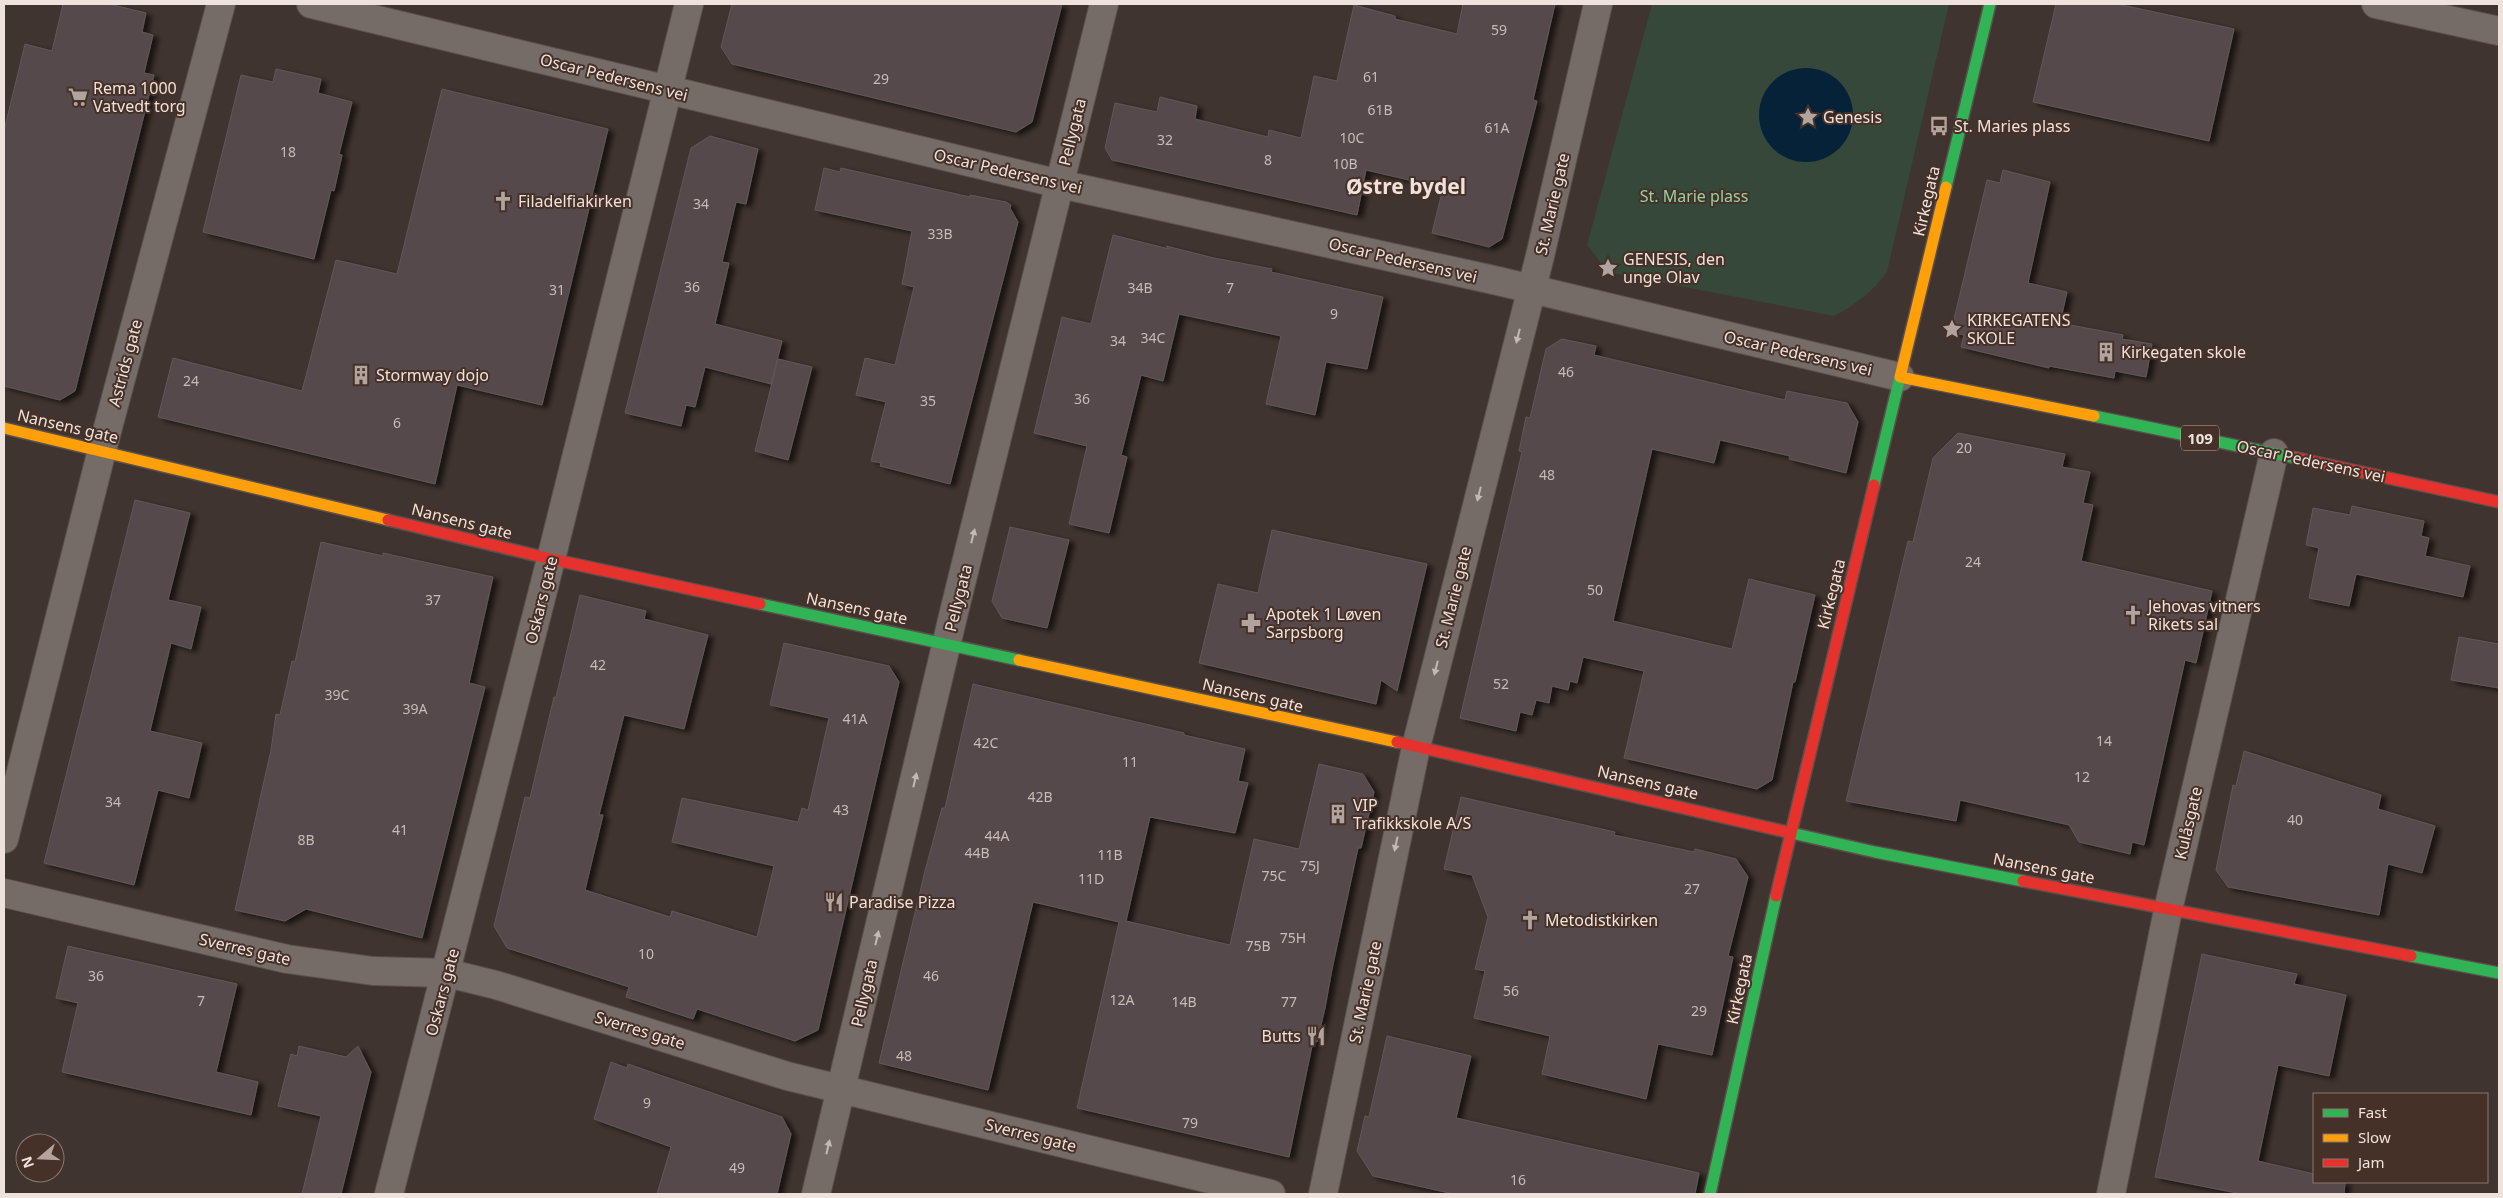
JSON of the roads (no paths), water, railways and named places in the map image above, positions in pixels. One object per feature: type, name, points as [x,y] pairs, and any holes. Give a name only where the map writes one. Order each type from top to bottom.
[{"type":"street","name":"Astrids gate","points":[[4,839],[102,450],[221,4]]},
{"type":"street","name":"Oscar Pedersens vei","points":[[311,4],[1060,184],[1530,289],[1900,377],[2274,453],[2499,502]]},
{"type":"street","name":"Oskars gate","points":[[388,1194],[447,973],[688,4]]},
{"type":"street","name":"Pellygata","points":[[816,1194],[947,644],[1104,4]]},
{"type":"street","name":"St. Marie gate","points":[[1323,1194],[1416,747],[1530,289],[1540,256],[1598,4]]},
{"type":"street","name":"Kirkegata","points":[[1710,1194],[1790,831],[1990,4]]},
{"type":"street","points":[[2376,4],[2407,7],[2499,31]]},
{"type":"street","name":"Nansens gate","points":[[4,428],[551,559],[1416,747],[1790,831],[1875,852],[2499,973]]},
{"type":"street","name":"Kulåsgate","points":[[2111,1194],[2168,910],[2274,453]]},
{"type":"street","name":"Sverres gate","points":[[4,893],[286,959],[373,971],[447,973],[496,985],[787,1076],[1271,1194]]},
{"type":"water","points":[[1806,68],[1824,72],[1839,82],[1849,97],[1853,115],[1849,133],[1839,148],[1824,158],[1806,162],[1788,158],[1773,148],[1763,133],[1759,115],[1763,97],[1773,82],[1788,72]]},
{"type":"place","name":"Rema 1000 Vatvedt torg","points":[[78,97]]},
{"type":"place","name":"Genesis","points":[[1808,117]]},
{"type":"place","name":"St. Maries plass","points":[[1939,126]]},
{"type":"place","name":"Filadelfiakirken","points":[[503,201]]},
{"type":"place","name":"GENESIS, den unge Olav","points":[[1608,268]]},
{"type":"place","name":"KIRKEGATENS SKOLE","points":[[1952,329]]},
{"type":"place","name":"Kirkegaten skole","points":[[2106,352]]},
{"type":"place","name":"Stormway dojo","points":[[361,375]]},
{"type":"place","name":"Jehovas vitners Rikets sal","points":[[2133,615]]},
{"type":"place","name":"Apotek 1 Løven Sarpsborg","points":[[1251,623]]},
{"type":"place","name":"VIP Trafikkskole A/S","points":[[1338,814]]},
{"type":"place","name":"Paradise Pizza","points":[[834,902]]},
{"type":"place","name":"Metodistkirken","points":[[1530,920]]},
{"type":"place","name":"Butts","points":[[1316,1036]]},
{"type":"district","name":"Østre bydel","points":[[1406,186]]},
{"type":"park label","name":"St. Marie plass","points":[[1694,196]]}]
